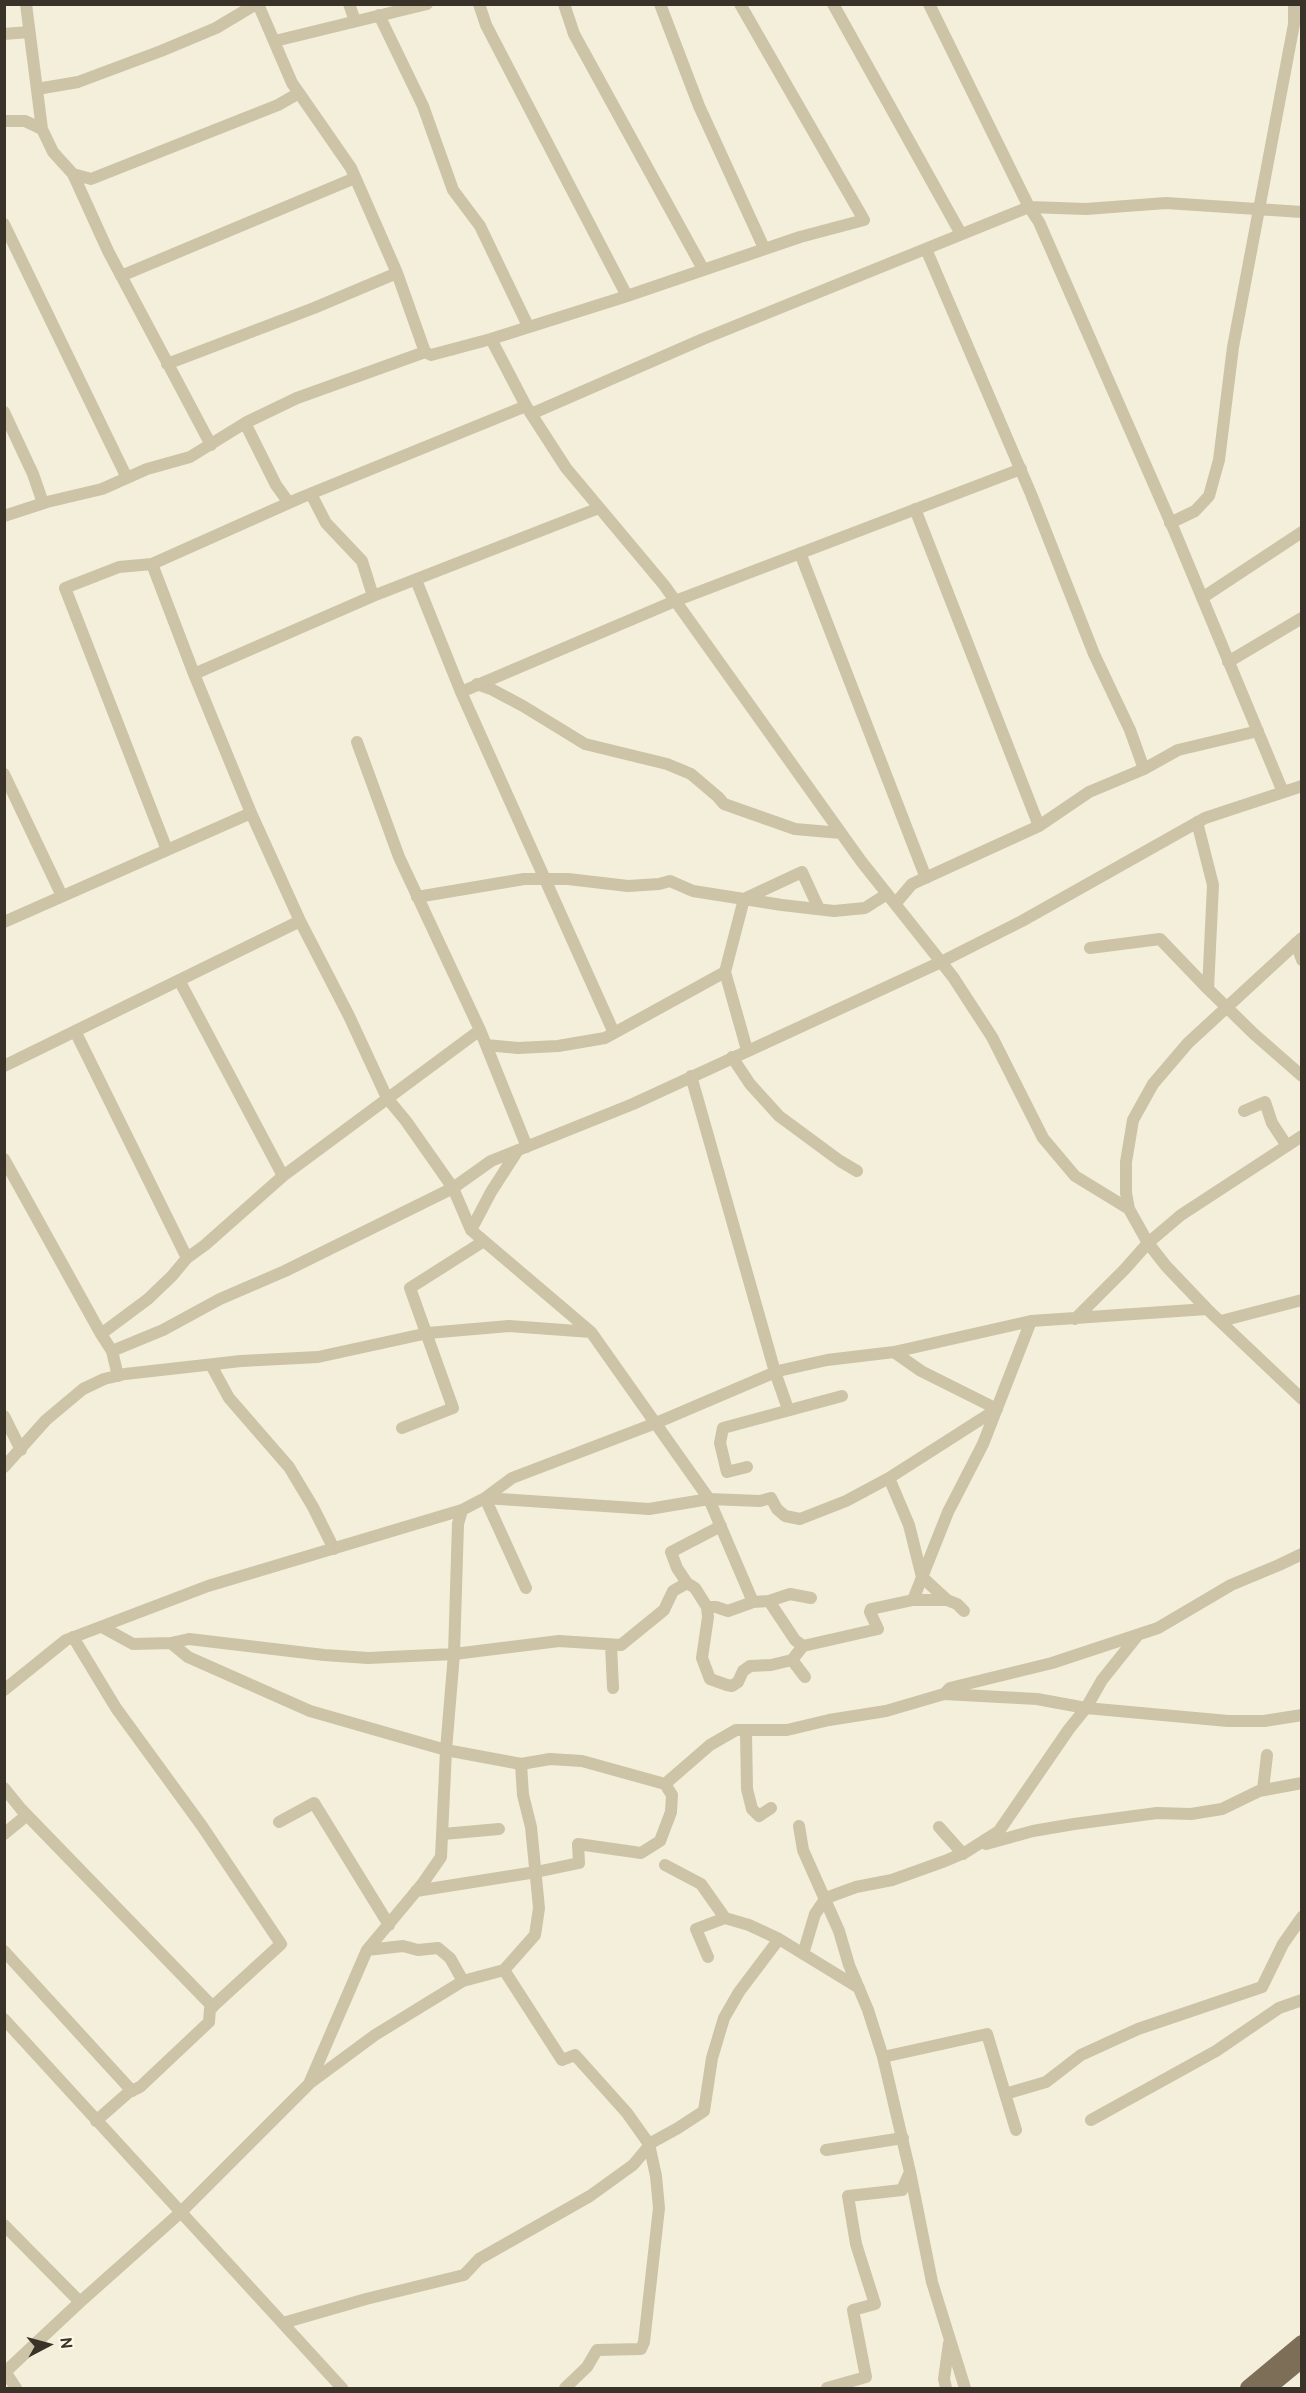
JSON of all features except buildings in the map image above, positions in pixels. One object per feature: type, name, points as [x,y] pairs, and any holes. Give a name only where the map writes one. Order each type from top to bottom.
[{"type":"main road","points":[[1248,2388],[1302,2343]]},
{"type":"main road","points":[[1268,2388],[1302,2360]]},
{"type":"street","points":[[26,4],[42,129],[53,153],[72,174],[121,276],[211,445]]},
{"type":"street","points":[[37,89],[78,82],[161,51],[216,28],[257,4],[292,83],[355,178],[397,273],[425,352],[431,355],[491,339],[627,296],[764,248],[864,220],[740,4]]},
{"type":"street","points":[[349,4],[356,21]]},
{"type":"street","points":[[479,4],[486,25],[627,296]]},
{"type":"street","points":[[564,4],[574,34],[703,269]]},
{"type":"street","points":[[660,4],[699,106],[764,248]]},
{"type":"street","points":[[833,4],[961,234]]},
{"type":"street","points":[[929,4],[1029,207],[1039,222],[1170,523],[1283,792]]},
{"type":"street","points":[[1170,523],[1195,511],[1209,496],[1219,460],[1233,347],[1248,256],[1259,210],[1294,24],[1294,4]]},
{"type":"street","points":[[275,41],[426,5]]},
{"type":"street","points":[[379,15],[423,106],[453,190],[480,226],[528,326]]},
{"type":"street","points":[[4,34],[29,32]]},
{"type":"street","points":[[72,174],[91,179],[278,105],[299,93]]},
{"type":"street","points":[[4,121],[25,121],[42,129]]},
{"type":"street","points":[[121,276],[355,178]]},
{"type":"street","points":[[167,850],[65,588],[119,567],[153,564],[311,494],[529,410],[1029,207],[1086,209],[1166,203],[1302,212]]},
{"type":"street","points":[[4,224],[127,478]]},
{"type":"street","points":[[926,249],[1021,469],[1094,654],[1130,730],[1144,769]]},
{"type":"street","points":[[167,364],[315,308],[397,273]]},
{"type":"street","points":[[491,339],[529,410],[566,468],[675,601],[841,833],[941,962],[992,1037],[1043,1138],[1075,1176],[1129,1209]]},
{"type":"street","points":[[4,516],[43,503],[102,489],[147,469],[190,457],[245,423],[297,398],[425,352]]},
{"type":"street","points":[[4,412],[33,474],[43,503]]},
{"type":"street","points":[[245,423],[276,485],[289,503]]},
{"type":"street","points":[[461,692],[675,601],[1021,469]]},
{"type":"street","points":[[311,494],[326,524],[362,561],[373,596]]},
{"type":"street","points":[[194,674],[373,596],[599,508]]},
{"type":"street","points":[[915,509],[1039,826]]},
{"type":"street","points":[[1202,598],[1302,532]]},
{"type":"street","points":[[800,553],[926,878]]},
{"type":"street","points":[[153,564],[194,674],[251,813],[300,921],[349,1016],[387,1098],[453,1188],[471,1230],[591,1332],[709,1498],[753,1602]]},
{"type":"street","points":[[416,580],[461,692],[614,1033]]},
{"type":"street","points":[[1228,662],[1302,618]]},
{"type":"street","points":[[455,678],[491,689],[585,744],[666,764],[691,774],[724,804],[795,829],[841,833]]},
{"type":"street","points":[[895,904],[912,884],[1039,826],[1089,792],[1144,769],[1178,750],[1258,731]]},
{"type":"street","points":[[357,742],[399,857],[480,1030],[523,1148]]},
{"type":"street","points":[[5,778],[62,896]]},
{"type":"street","points":[[112,1351],[163,1330],[220,1299],[285,1271],[453,1188],[491,1161],[633,1104],[941,962],[1022,921],[1197,822],[1302,786]]},
{"type":"street","points":[[4,922],[251,813]]},
{"type":"street","points":[[1197,822],[1214,885],[1208,988]]},
{"type":"street","points":[[744,898],[802,872],[819,909]]},
{"type":"street","points":[[417,897],[524,879],[568,879],[628,886],[670,881],[693,891],[834,911],[865,908],[887,894]]},
{"type":"street","points":[[744,898],[725,972],[747,1050]]},
{"type":"street","points":[[4,1065],[300,921]]},
{"type":"street","points":[[1090,948],[1160,939],[1226,1008],[1302,1076]]},
{"type":"street","points":[[1299,940],[1302,960]]},
{"type":"street","points":[[1299,940],[1188,1043],[1153,1084],[1133,1120],[1126,1162],[1126,1193],[1129,1209],[1148,1243],[1166,1266],[1207,1309],[1302,1399]]},
{"type":"street","points":[[486,1045],[518,1048],[558,1046],[605,1038],[725,972]]},
{"type":"street","points":[[179,980],[283,1176]]},
{"type":"street","points":[[101,1334],[148,1299],[187,1258],[205,1245],[283,1176],[480,1030]]},
{"type":"street","points":[[75,1031],[187,1258]]},
{"type":"street","points":[[732,1057],[750,1084],[779,1116],[857,1171]]},
{"type":"street","points":[[691,1077],[775,1372],[788,1409]]},
{"type":"street","points":[[1244,1111],[1265,1102],[1272,1123],[1287,1146]]},
{"type":"street","points":[[1075,1319],[1148,1243],[1181,1215],[1302,1136]]},
{"type":"street","points":[[471,1230],[491,1192],[523,1148]]},
{"type":"street","points":[[4,1159],[112,1351],[118,1376]]},
{"type":"street","points":[[402,1428],[453,1408],[410,1288],[484,1241]]},
{"type":"street","points":[[1221,1322],[1302,1299]]},
{"type":"street","points":[[4,1690],[66,1640],[73,1637],[208,1587],[462,1510],[485,1498],[512,1478],[656,1423],[775,1372],[827,1360],[894,1352],[1030,1322],[1207,1309]]},
{"type":"street","points":[[913,1600],[948,1512],[984,1444],[1030,1322]]},
{"type":"street","points":[[4,1467],[46,1420],[83,1389],[104,1379],[211,1365],[318,1357],[426,1333],[509,1326],[591,1332]]},
{"type":"street","points":[[894,1352],[921,1371],[997,1409]]},
{"type":"street","points":[[211,1365],[229,1398],[289,1467],[334,1549]]},
{"type":"street","points":[[747,1467],[727,1472],[720,1443],[723,1428],[842,1396]]},
{"type":"street","points":[[485,1498],[650,1509],[709,1498],[760,1501],[771,1498],[777,1509],[785,1516],[800,1519],[846,1502],[889,1478],[997,1409]]},
{"type":"street","points":[[4,1416],[21,1450]]},
{"type":"street","points":[[889,1478],[909,1526],[922,1578],[947,1600],[957,1604],[964,1611]]},
{"type":"street","points":[[485,1498],[526,1588]]},
{"type":"street","points":[[309,2084],[367,1950],[416,1892],[441,1857],[446,1750],[454,1654],[458,1524],[462,1510]]},
{"type":"street","points":[[721,1526],[671,1552],[677,1568],[687,1583],[695,1588],[707,1607],[708,1617],[702,1658],[710,1679],[732,1686],[750,1666],[771,1665],[792,1660],[803,1646],[878,1629],[870,1612],[871,1609],[913,1600],[947,1600]]},
{"type":"street","points":[[944,1694],[950,1688],[1053,1663],[1158,1628],[1231,1585],[1302,1554]]},
{"type":"street","points":[[102,1627],[133,1644],[171,1643],[189,1639],[368,1658],[454,1654],[559,1641],[621,1645],[664,1610],[674,1591],[687,1583]]},
{"type":"street","points":[[707,1607],[728,1611],[753,1602],[769,1601],[790,1594],[811,1599]]},
{"type":"street","points":[[769,1601],[795,1640],[803,1646]]},
{"type":"street","points":[[803,1954],[815,1914],[826,1898],[856,1887],[892,1880],[963,1854],[999,1831],[1086,1708],[1102,1680],[1138,1635]]},
{"type":"street","points":[[73,1637],[116,1708],[207,1834],[281,1944],[210,2009],[209,2022],[140,2087],[96,2121]]},
{"type":"street","points":[[171,1643],[188,1658],[310,1711],[446,1750],[521,1764],[550,1759],[582,1761],[665,1784],[672,1795],[671,1812],[660,1841],[641,1853],[578,1844],[579,1863],[416,1892]]},
{"type":"street","points":[[611,1645],[613,1688]]},
{"type":"street","points":[[792,1660],[805,1677]]},
{"type":"street","points":[[665,1784],[724,1735],[736,1730],[787,1730],[829,1720],[886,1711],[944,1694],[1037,1699],[1086,1708],[1228,1721],[1264,1721],[1302,1715]]},
{"type":"street","points":[[746,1731],[747,1789],[752,1809],[759,1816],[771,1808]]},
{"type":"street","points":[[1263,1790],[1267,1755]]},
{"type":"street","points":[[16,2388],[5,2372],[180,2213],[309,2084],[375,2035],[463,1981],[504,1970],[535,1935],[540,1908],[531,1827],[523,1795],[521,1764]]},
{"type":"street","points":[[974,1847],[1033,1831],[1074,1824],[1157,1813],[1191,1814],[1222,1809],[1263,1790],[1302,1783]]},
{"type":"street","points":[[4,1788],[27,1815],[213,2007]]},
{"type":"street","points":[[279,1822],[314,1803],[389,1925]]},
{"type":"street","points":[[4,1834],[27,1815]]},
{"type":"street","points":[[799,1826],[803,1850],[826,1898],[883,2057],[903,2138],[932,2282],[965,2388]]},
{"type":"street","points":[[939,1827],[963,1854]]},
{"type":"street","points":[[443,1834],[498,1829]]},
{"type":"street","points":[[665,1865],[701,1884],[725,1918]]},
{"type":"street","points":[[1005,2094],[1046,2082],[1081,2055],[1138,2029],[1262,1987],[1282,1944],[1302,1917]]},
{"type":"street","points":[[708,1958],[696,1929],[725,1918],[749,1925],[778,1939],[859,1988]]},
{"type":"street","points":[[283,2323],[366,2299],[464,2275],[479,2259],[597,2191],[633,2165],[649,2145],[704,2111],[712,2058],[724,2018],[739,1992],[778,1939]]},
{"type":"street","points":[[367,1950],[403,1946],[418,1950],[438,1948],[450,1958],[463,1981]]},
{"type":"street","points":[[4,1951],[132,2091]]},
{"type":"street","points":[[504,1970],[562,2060],[574,2055],[627,2113],[649,2145],[656,2176],[659,2208],[646,2306],[644,2342],[641,2349],[597,2350],[587,2367],[565,2388]]},
{"type":"street","points":[[1091,2120],[1216,2051],[1279,2008],[1302,2000]]},
{"type":"street","points":[[4,2019],[342,2388]]},
{"type":"street","points":[[883,2057],[987,2034],[1016,2130]]},
{"type":"street","points":[[826,2150],[903,2138]]},
{"type":"street","points":[[827,2388],[866,2377],[853,2310],[875,2304],[856,2244],[848,2196],[902,2190],[910,2172]]},
{"type":"street","points":[[4,2225],[80,2302]]},
{"type":"street","points":[[946,2388],[944,2379],[949,2338]]}]
